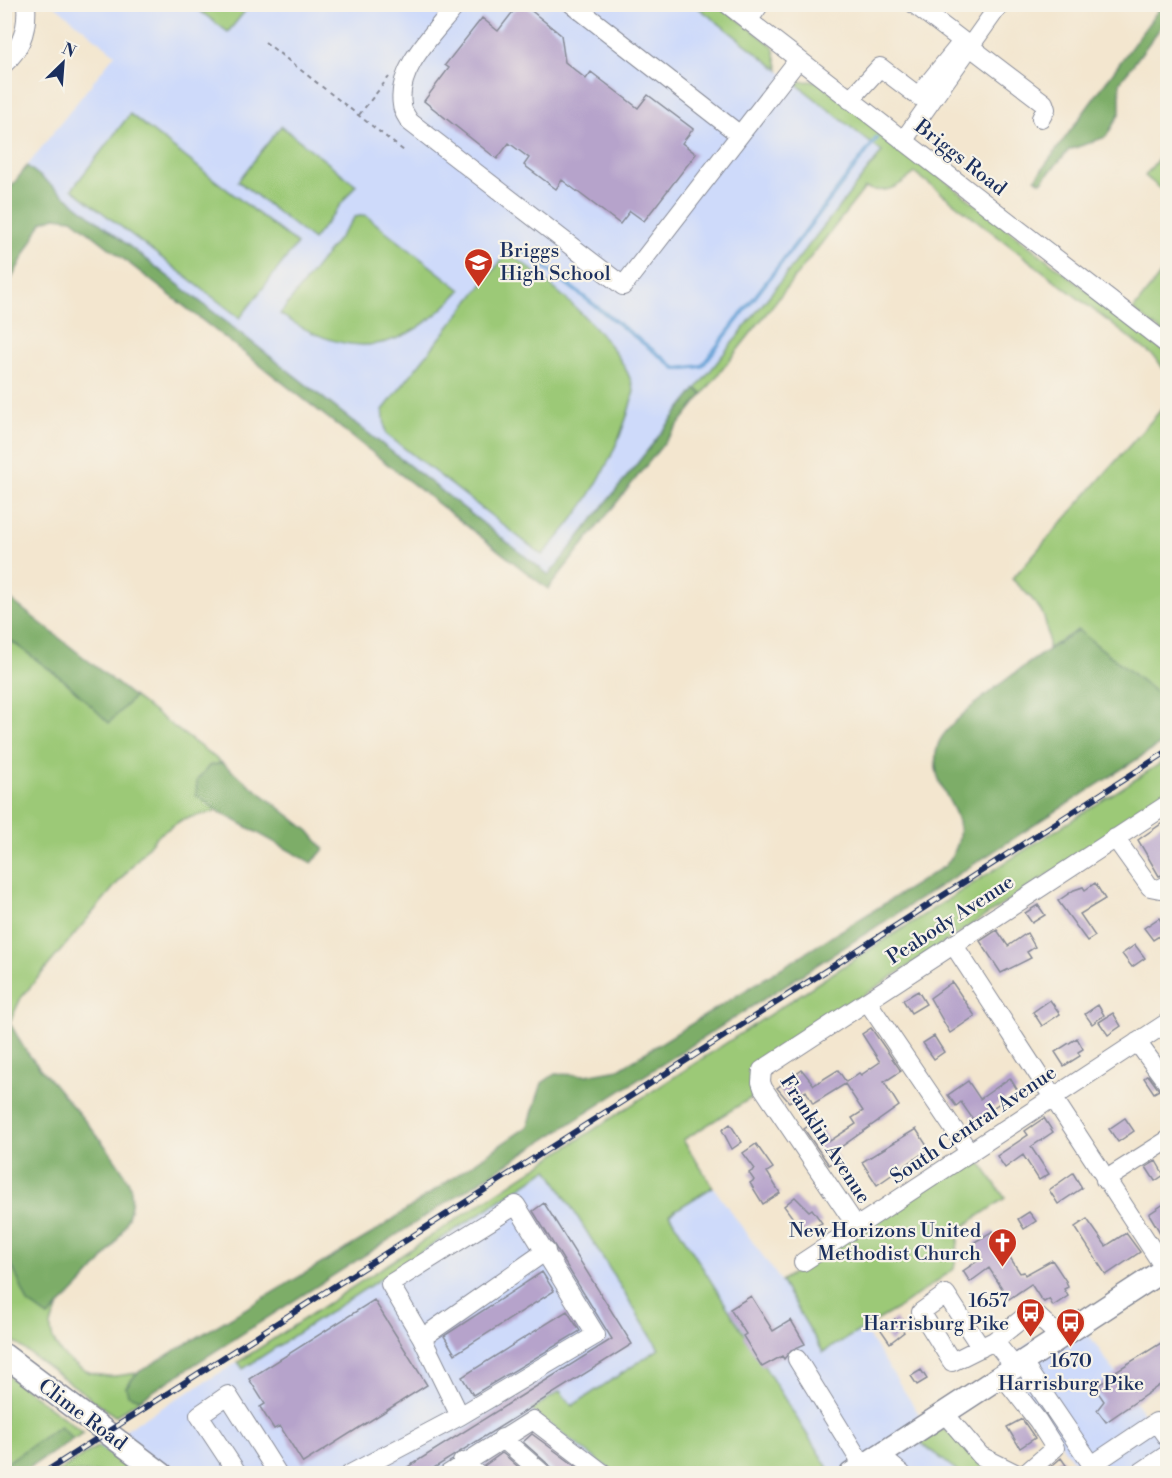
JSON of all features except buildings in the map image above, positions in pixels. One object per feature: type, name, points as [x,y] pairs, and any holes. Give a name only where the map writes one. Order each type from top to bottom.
[{"type":"main road","points":[[864,1465],[1166,1268]]},
{"type":"main road","name":"Clime Road","points":[[4,1355],[162,1473]]},
{"type":"street","points":[[4,64],[24,37],[27,21],[26,4]]},
{"type":"street","points":[[457,4],[411,64],[403,87],[402,106],[410,122],[623,286],[798,60]]},
{"type":"street","points":[[572,4],[740,135]]},
{"type":"street","name":"Briggs Road","points":[[727,4],[1167,345]]},
{"type":"street","points":[[748,21],[760,4]]},
{"type":"street","points":[[914,4],[1044,103],[1046,109],[1041,118]]},
{"type":"street","points":[[850,100],[880,67],[918,96],[966,45],[1000,4]]},
{"type":"street","points":[[903,141],[966,45]]},
{"type":"street","name":"Peabody Avenue","points":[[761,1075],[766,1066],[1167,804]]},
{"type":"street","points":[[1115,838],[1150,887],[1160,889],[1167,884]]},
{"type":"street","points":[[952,944],[1105,1180],[1166,1268]]},
{"type":"street","points":[[867,1001],[970,1153]]},
{"type":"street","name":"South Central Avenue","points":[[803,1262],[1167,1022]]},
{"type":"street","points":[[1137,1042],[1167,1084]]},
{"type":"street","name":"Franklin Avenue","points":[[761,1075],[764,1088],[857,1227]]},
{"type":"street","points":[[1105,1180],[1167,1140]]},
{"type":"street","points":[[350,1473],[460,1416],[596,1335],[516,1205],[390,1284],[422,1338],[460,1416]]},
{"type":"street","points":[[422,1338],[546,1251]]},
{"type":"street","points":[[1060,1337],[1032,1311],[987,1344],[1013,1368],[1095,1469],[1156,1422],[1167,1439]]},
{"type":"street","points":[[797,1359],[864,1465],[902,1473]]},
{"type":"street","points":[[1013,1368],[1038,1421],[1055,1448],[1025,1473]]},
{"type":"street","points":[[238,1473],[200,1415],[228,1395],[278,1473]]},
{"type":"street","points":[[944,1413],[981,1456],[1017,1473]]},
{"type":"street","points":[[455,1468],[532,1420],[604,1473]]},
{"type":"street","points":[[502,1438],[543,1473]]},
{"type":"street","points":[[1138,1473],[1167,1454]]},
{"type":"street","points":[[455,1468],[477,1473]]},
{"type":"path","points":[[265,42],[404,151]]},
{"type":"shaded area","name":"Briggs High School","points":[[53,4],[695,5],[883,152],[549,575],[27,166],[115,54]]},
{"type":"shaded area","points":[[548,1169],[659,1349],[572,1406],[531,1410],[615,1473],[135,1473],[98,1446],[238,1362],[243,1369]]},
{"type":"shaded area","points":[[713,1187],[781,1281],[823,1352],[864,1329],[932,1434],[921,1442],[960,1473],[819,1473],[828,1467],[669,1214]]},
{"type":"shaded area","points":[[1074,1313],[1154,1429],[1167,1419],[1167,1473],[1082,1473],[1001,1362]]},
{"type":"green space","points":[[192,5],[250,5],[228,32]]},
{"type":"green space","points":[[695,5],[719,5],[773,46],[779,70]]},
{"type":"green space","points":[[1162,5],[1167,5],[1167,19],[1120,82],[1120,113],[1106,137],[1069,150],[1041,182],[1035,179]]},
{"type":"green space","points":[[817,81],[1167,353],[1167,374],[1156,358],[915,173],[886,190],[865,188],[703,394],[696,389],[882,152],[794,82]]},
{"type":"green space","points":[[130,114],[297,244],[240,318],[72,189]]},
{"type":"green space","points":[[281,126],[356,185],[313,240],[238,181]]},
{"type":"green space","points":[[1167,147],[1167,194],[1145,176]]},
{"type":"green space","points":[[27,166],[549,575],[696,389],[703,394],[548,589],[72,219],[55,217],[42,222],[5,291],[5,195]]},
{"type":"green space","points":[[365,215],[461,290],[440,311],[419,327],[398,338],[376,344],[354,345],[331,340],[306,330],[280,314],[355,217]]},
{"type":"green space","points":[[508,252],[543,279],[600,333],[616,353],[627,372],[634,391],[620,436],[599,479],[573,519],[542,555],[386,434],[383,410]]},
{"type":"green space","points":[[1167,266],[1167,336],[1133,310]]},
{"type":"green space","points":[[1167,403],[1167,701],[1078,630],[1048,649],[1044,617],[1035,603],[1012,579]]},
{"type":"green space","points":[[5,595],[134,697],[109,723],[65,681],[5,636]]},
{"type":"green space","points":[[1078,630],[1167,701],[1167,740],[141,1399],[128,1395],[126,1387],[137,1373],[373,1233],[528,1126],[542,1083],[555,1074],[586,1075],[619,1069],[945,866],[956,848],[959,832],[957,818],[938,778],[935,762],[938,745],[945,733],[978,701]]},
{"type":"green space","points":[[4,636],[65,681],[109,722],[134,697],[222,763],[209,766],[196,795],[218,811],[183,819],[157,836],[21,998],[10,1022],[4,1018]]},
{"type":"green space","points":[[1167,759],[1167,797],[768,1058],[759,1093],[683,1140],[713,1187],[669,1214],[828,1468],[819,1473],[615,1473],[531,1410],[560,1391],[572,1406],[659,1349],[548,1169],[243,1369],[238,1362],[827,977]]},
{"type":"green space","points":[[222,763],[309,831],[324,849],[312,863],[218,811],[196,795],[197,780],[209,766]]},
{"type":"green space","points":[[4,1018],[33,1060],[112,1155],[128,1180],[131,1190],[131,1207],[125,1225],[115,1243],[89,1276],[48,1317],[28,1303],[11,1263],[5,1258]]},
{"type":"green space","points":[[975,1155],[1005,1198],[960,1229],[954,1269],[897,1309],[823,1352],[781,1281]]},
{"type":"green space","points":[[4,1258],[11,1263],[29,1303],[48,1317],[59,1307],[51,1329],[57,1347],[63,1355],[80,1368],[98,1375],[115,1376],[137,1373],[126,1387],[129,1395],[141,1399],[115,1416],[5,1335]]},
{"type":"green space","points":[[4,1373],[84,1433],[73,1439],[60,1426],[5,1464]]},
{"type":"green space","points":[[60,1426],[73,1439],[21,1473],[5,1473],[5,1464]]},
{"type":"green space","points":[[942,1429],[953,1434],[988,1473],[960,1473],[920,1442]]},
{"type":"green space","points":[[98,1446],[135,1473],[55,1473]]},
{"type":"waterway","points":[[523,250],[677,369],[702,366],[877,138]]},
{"type":"railway","points":[[42,1474],[1168,751]]},
{"type":"place","name":"Briggs High School","points":[[479,288]]},
{"type":"place","name":"New Horizons United Methodist Church","points":[[1002,1268]]},
{"type":"place","name":"1657 Harrisburg Pike","points":[[1030,1338]]},
{"type":"place","name":"1670 Harrisburg Pike","points":[[1071,1348]]}]
